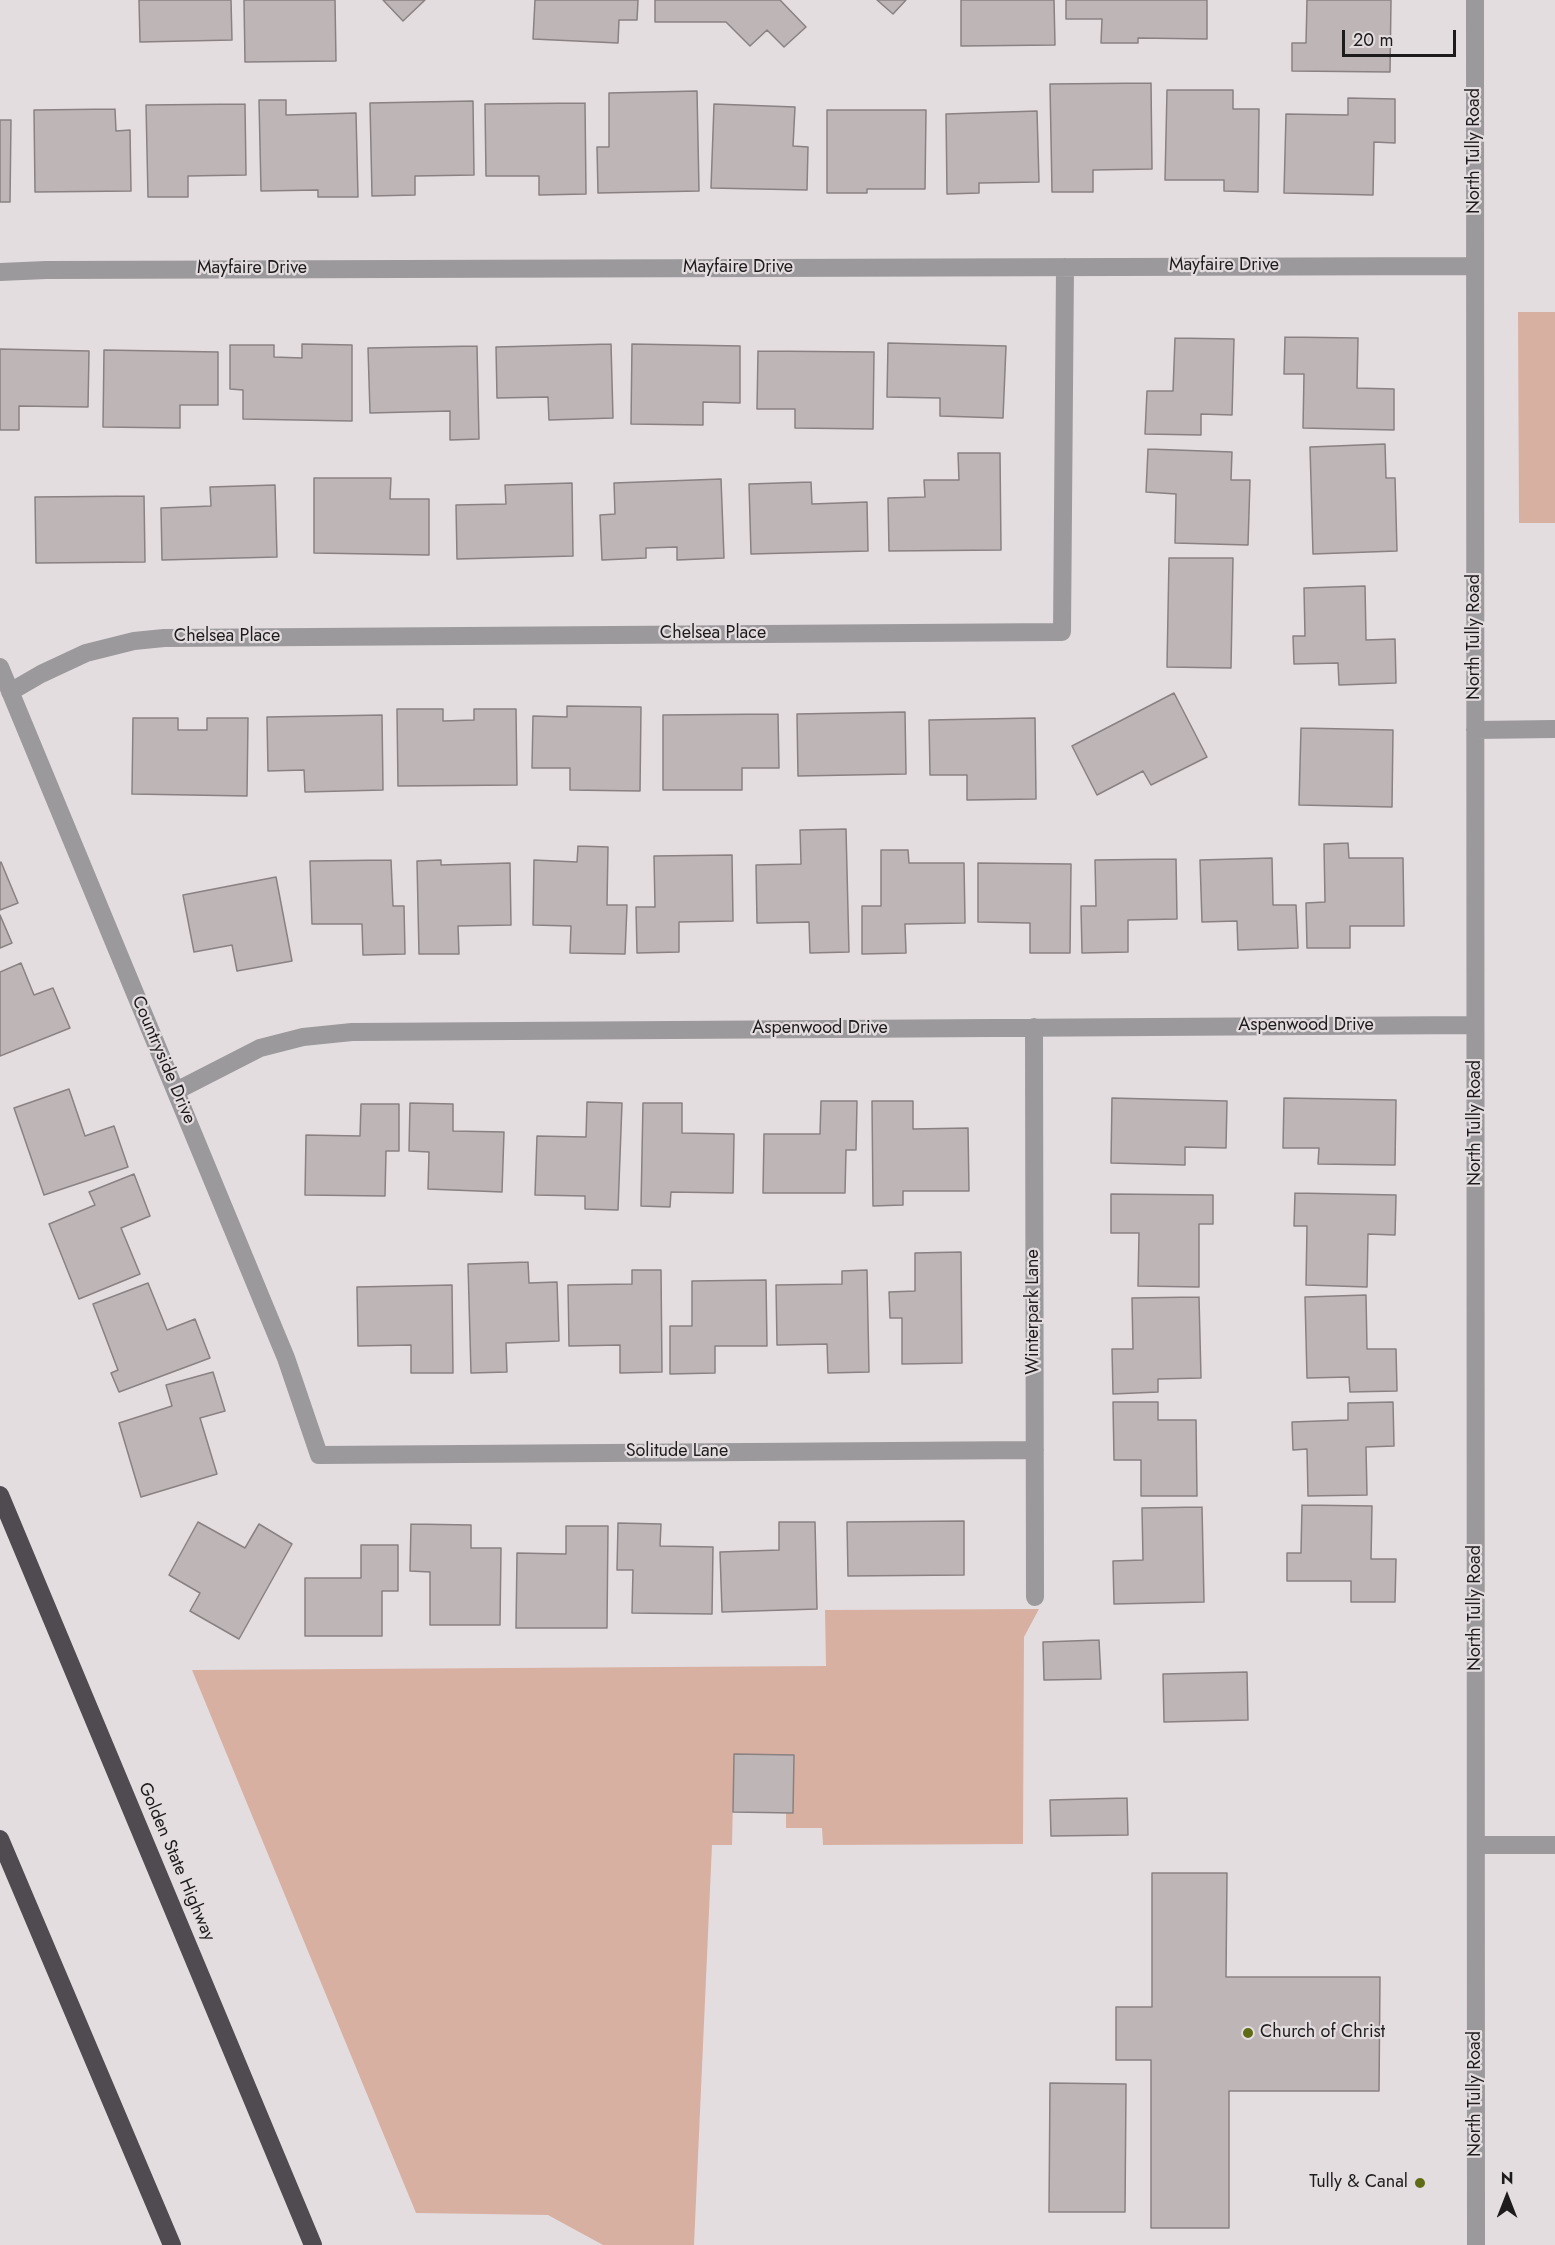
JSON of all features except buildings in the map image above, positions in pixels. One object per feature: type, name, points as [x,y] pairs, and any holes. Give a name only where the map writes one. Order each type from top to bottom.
[{"type":"highway","name":"Golden State Highway","points":[[0,1495],[313,2245]]},
{"type":"highway","points":[[0,1839],[172,2245]]},
{"type":"street","name":"North Tully Road","points":[[1475,0],[1476,2245]]},
{"type":"street","name":"Mayfaire Drive","points":[[0,272],[46,270],[1476,266]]},
{"type":"street","name":"Chelsea Place","points":[[10,692],[41,674],[86,653],[134,641],[164,638],[1062,632],[1065,267]]},
{"type":"street","name":"Countryside Drive","points":[[0,667],[286,1358],[319,1455]]},
{"type":"street","points":[[1476,730],[1555,729]]},
{"type":"street","name":"Aspenwood Drive","points":[[176,1090],[260,1048],[303,1037],[352,1032],[1476,1024]]},
{"type":"street","name":"Winterpark Lane","points":[[1034,1027],[1035,1597]]},
{"type":"street","name":"Solitude Lane","points":[[319,1455],[1035,1450]]},
{"type":"street","points":[[1476,1845],[1555,1845]]},
{"type":"shaded area","points":[[1518,312],[1555,312],[1555,523],[1519,523]]},
{"type":"shaded area","points":[[1039,1609],[1024,1637],[1023,1844],[823,1845],[822,1828],[786,1828],[786,1813],[793,1813],[794,1755],[734,1754],[732,1845],[712,1845],[694,2245],[603,2245],[548,2215],[416,2213],[192,1670],[826,1666],[825,1610]]},
{"type":"place","name":"Church of Christ","points":[[1248,2033]]},
{"type":"place","name":"Tully & Canal","points":[[1420,2183]]}]
